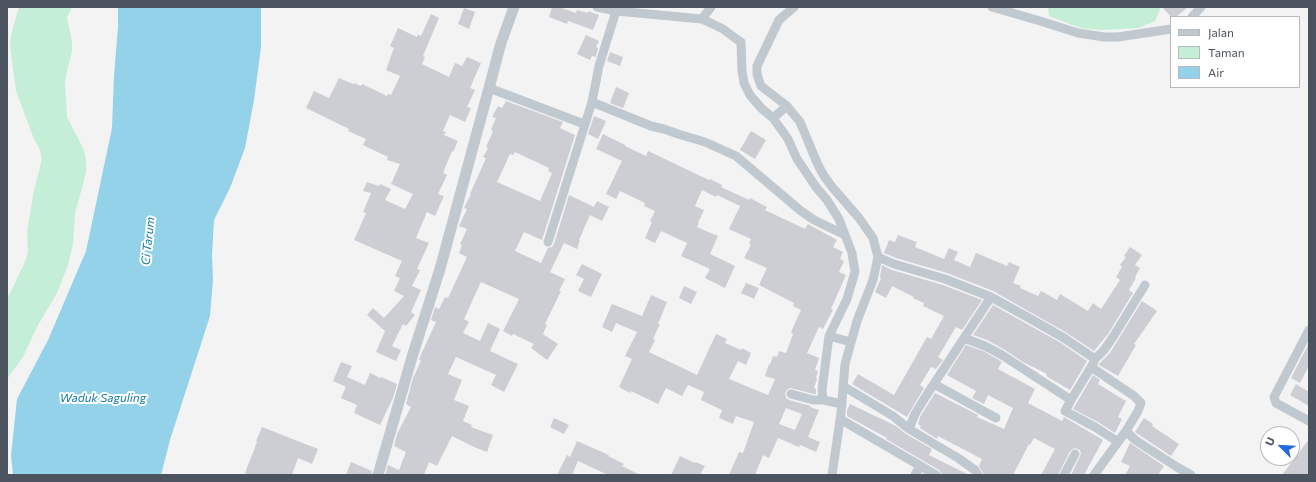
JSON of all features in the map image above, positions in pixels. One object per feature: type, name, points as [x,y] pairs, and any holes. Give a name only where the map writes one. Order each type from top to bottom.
[{"type":"street","points":[[378,475],[412,357],[440,269],[501,43],[514,7]]},
{"type":"street","points":[[597,7],[616,11],[702,19],[723,29],[741,42],[744,83],[750,95],[761,108],[773,118],[788,139],[797,159],[839,219],[852,253],[855,272],[847,299],[829,336],[822,400]]},
{"type":"street","points":[[702,19],[711,7]]},
{"type":"street","points":[[794,7],[779,20],[757,66],[757,74],[761,86],[787,106],[800,122],[824,176],[859,218],[873,238],[878,257],[873,280],[857,321],[845,364],[842,404],[832,475]]},
{"type":"street","points":[[992,7],[1078,33],[1104,37],[1118,38],[1170,29]]},
{"type":"street","points":[[1193,16],[1201,7]]},
{"type":"street","points":[[548,242],[592,102],[599,66],[616,11]]},
{"type":"street","points":[[489,88],[584,124]]},
{"type":"street","points":[[592,102],[651,126],[704,142],[736,156],[801,211],[814,220],[845,235]]},
{"type":"street","points":[[773,118],[787,106]]},
{"type":"street","points":[[878,257],[894,264],[945,279],[991,297],[1041,324],[1064,338],[1134,396],[1140,403],[1138,411],[1126,431],[1094,475]]},
{"type":"street","points":[[1118,442],[1095,427],[1065,411],[1093,363],[1113,337],[1145,285]]},
{"type":"street","points":[[909,429],[915,414],[991,297]]},
{"type":"street","points":[[1309,330],[1274,397],[1276,403],[1309,421]]},
{"type":"street","points":[[829,336],[851,342]]},
{"type":"street","points":[[964,338],[985,346],[1002,355],[1071,400]]},
{"type":"street","points":[[934,384],[996,418]]},
{"type":"street","points":[[843,386],[893,416],[909,429],[958,458],[975,470],[978,475]]},
{"type":"street","points":[[791,394],[813,400],[822,400],[842,404]]},
{"type":"street","points":[[840,419],[936,475]]},
{"type":"street","points":[[1126,431],[1135,440],[1191,475]]},
{"type":"street","points":[[1064,475],[1075,454]]},
{"type":"street","points":[[915,475],[920,466]]},
{"type":"green space","points":[[19,7],[72,7],[67,18],[72,41],[72,51],[65,82],[67,117],[83,148],[86,159],[86,170],[75,213],[73,244],[68,265],[57,293],[37,327],[23,357],[7,379],[7,299],[25,262],[28,252],[27,232],[34,190],[42,159],[40,150],[34,139],[16,91],[10,46],[11,35]]},
{"type":"green space","points":[[1048,7],[1161,7],[1155,21],[1139,28],[1102,30],[1080,28],[1049,16]]},
{"type":"water","name":"Waduk Saguling","points":[[118,7],[261,7],[261,47],[254,100],[245,148],[230,188],[214,220],[212,255],[213,280],[210,316],[170,440],[161,475],[13,475],[11,455],[17,399],[48,340],[86,251],[112,128]]},
{"type":"building","points":[[552,7],[559,7],[576,13],[577,10],[588,13],[588,11],[599,15],[593,30],[568,21],[567,24],[549,17]]},
{"type":"building","points":[[1162,7],[1188,7],[1177,16],[1170,16]]},
{"type":"building","points":[[464,8],[475,12],[469,29],[458,24]]},
{"type":"building","points":[[431,14],[439,18],[423,56],[425,57],[422,64],[449,77],[455,63],[462,66],[467,57],[481,63],[470,88],[475,90],[467,107],[471,108],[465,122],[450,115],[443,131],[446,132],[444,135],[458,141],[443,173],[447,175],[438,194],[444,196],[435,216],[427,212],[416,238],[429,243],[417,269],[420,270],[412,286],[421,290],[411,312],[415,315],[406,326],[403,324],[392,346],[401,350],[396,361],[376,352],[385,331],[367,315],[373,308],[384,318],[404,296],[394,291],[400,278],[395,276],[402,261],[354,240],[366,213],[363,212],[371,193],[363,191],[367,182],[379,186],[380,184],[391,189],[385,200],[405,209],[413,194],[391,184],[400,164],[387,160],[388,157],[363,145],[366,139],[306,108],[314,91],[329,98],[339,78],[353,84],[354,83],[361,86],[362,84],[387,96],[388,94],[391,95],[400,76],[386,70],[394,48],[390,46],[398,28],[417,37],[418,34],[421,36]]},
{"type":"building","points":[[586,35],[599,41],[596,47],[598,48],[596,57],[592,56],[590,60],[577,54]]},
{"type":"building","points":[[610,52],[623,57],[620,66],[607,61]]},
{"type":"building","points":[[616,87],[629,93],[623,108],[610,103]]},
{"type":"building","points":[[506,101],[563,122],[560,128],[575,135],[542,240],[524,232],[515,251],[541,263],[548,248],[552,247],[554,244],[569,195],[594,207],[597,201],[609,207],[602,221],[590,215],[579,240],[577,249],[564,243],[550,272],[565,279],[559,291],[561,291],[545,324],[547,325],[543,334],[558,344],[547,360],[531,348],[534,344],[503,331],[519,299],[481,282],[464,319],[469,322],[463,333],[480,341],[488,323],[500,329],[490,351],[518,364],[504,392],[491,385],[496,375],[456,357],[448,374],[462,380],[454,400],[469,406],[463,421],[472,425],[471,427],[493,435],[487,452],[452,436],[437,466],[429,462],[424,475],[385,475],[388,465],[399,470],[406,452],[394,446],[397,434],[411,407],[406,404],[413,378],[421,361],[419,359],[436,322],[431,320],[435,307],[439,309],[445,297],[448,298],[467,257],[459,253],[462,245],[460,244],[467,229],[459,226],[467,209],[464,208],[486,158],[483,157],[488,148],[486,147],[493,131],[491,130],[496,118],[492,117],[498,106],[502,108]],"holes":[[[515,152],[549,168],[548,171],[552,173],[540,201],[497,182],[510,154],[513,155]]]},
{"type":"building","points":[[594,116],[606,121],[598,139],[588,134]]},
{"type":"building","points":[[751,131],[766,140],[755,159],[740,150]]},
{"type":"building","points":[[603,134],[646,156],[648,151],[709,180],[710,179],[722,185],[721,187],[749,200],[750,198],[767,207],[765,210],[805,229],[808,224],[837,240],[833,247],[843,252],[840,259],[844,261],[839,272],[846,275],[831,309],[833,310],[823,329],[819,327],[807,353],[819,358],[815,370],[818,371],[814,388],[816,389],[816,394],[790,388],[785,393],[786,398],[789,400],[811,406],[810,407],[819,410],[808,437],[820,442],[816,452],[778,438],[769,458],[763,455],[755,475],[729,475],[739,452],[743,453],[754,422],[736,416],[733,424],[719,418],[722,410],[701,400],[704,392],[688,385],[682,396],[666,388],[658,404],[619,387],[632,359],[625,356],[637,332],[616,323],[612,332],[602,327],[612,304],[642,316],[651,295],[667,302],[658,324],[660,324],[653,339],[655,340],[649,352],[697,375],[716,334],[727,339],[725,343],[741,350],[742,348],[751,353],[746,365],[738,361],[729,379],[768,395],[775,379],[765,376],[769,364],[770,365],[773,356],[777,357],[779,351],[786,353],[793,334],[791,332],[801,310],[793,306],[794,303],[759,285],[767,268],[744,258],[751,245],[749,244],[751,239],[729,229],[740,206],[717,195],[716,197],[702,190],[695,206],[704,210],[697,227],[718,236],[710,254],[735,266],[725,288],[705,278],[710,269],[681,256],[687,243],[661,231],[655,243],[645,238],[652,222],[650,221],[655,211],[644,206],[645,203],[620,191],[616,199],[606,194],[622,161],[596,149]],"holes":[[[786,408],[802,414],[795,430],[779,424]]]},
{"type":"building","points":[[898,235],[917,242],[915,247],[944,259],[949,248],[958,252],[954,260],[970,267],[976,253],[1007,266],[1009,262],[1020,267],[1013,283],[1021,286],[1020,288],[1038,296],[1041,291],[1057,300],[1060,294],[1088,311],[1093,303],[1101,309],[1120,280],[1116,277],[1122,267],[1120,265],[1126,257],[1124,256],[1130,247],[1142,255],[1135,265],[1140,268],[1129,290],[1133,293],[1108,334],[1094,351],[1067,333],[993,291],[947,273],[884,253],[889,240],[895,242]]},
{"type":"building","points":[[582,264],[602,274],[591,297],[578,291],[584,279],[576,275]]},
{"type":"building","points":[[882,265],[892,270],[943,285],[982,300],[962,330],[956,327],[938,357],[943,360],[936,369],[931,367],[920,385],[924,388],[907,417],[852,384],[858,374],[894,395],[927,337],[931,339],[944,316],[923,306],[924,303],[892,286],[886,298],[875,292],[881,278]]},
{"type":"building","points":[[746,283],[759,288],[754,299],[741,293]]},
{"type":"building","points":[[684,286],[697,292],[691,304],[679,298]]},
{"type":"building","points":[[1142,301],[1157,311],[1134,344],[1136,345],[1118,376],[1099,365],[1109,354]]},
{"type":"building","points":[[993,305],[1061,343],[1087,361],[1070,390],[1046,376],[1047,374],[1023,362],[1005,350],[987,340],[973,335]]},
{"type":"building","points":[[1309,343],[1309,366],[1300,383],[1291,378]]},
{"type":"building","points":[[966,345],[983,351],[999,360],[1002,362],[998,369],[1035,389],[1028,403],[1062,421],[1064,417],[1103,440],[1084,475],[1071,475],[1081,454],[1080,450],[1075,448],[1070,451],[1058,475],[1041,475],[1055,449],[1034,438],[1030,445],[1029,444],[1013,475],[984,475],[979,466],[982,459],[938,436],[937,439],[920,428],[921,426],[918,424],[920,417],[935,393],[978,415],[977,417],[1004,429],[1013,408],[988,395],[984,404],[972,398],[976,391],[947,375]]},
{"type":"building","points":[[341,362],[352,366],[347,377],[365,385],[370,373],[397,384],[393,398],[380,425],[354,413],[357,405],[341,398],[346,387],[333,381]]},
{"type":"building","points":[[1093,375],[1100,380],[1098,384],[1126,401],[1118,417],[1122,419],[1115,433],[1073,409]]},
{"type":"building","points":[[1296,384],[1309,392],[1309,406],[1290,395]]},
{"type":"building","points":[[850,404],[896,426],[906,434],[932,449],[929,455],[969,475],[942,475],[939,470],[886,439],[887,438],[847,416],[847,410]]},
{"type":"building","points":[[554,418],[569,425],[564,434],[550,427]]},
{"type":"building","points":[[1144,418],[1153,424],[1152,426],[1179,444],[1171,456],[1135,432]]},
{"type":"building","points":[[262,427],[318,449],[312,464],[298,458],[292,475],[250,475],[245,473]]},
{"type":"building","points":[[1309,439],[1309,475],[1282,475],[1289,466],[1300,466],[1300,451]]},
{"type":"building","points":[[577,441],[609,455],[608,456],[624,464],[622,466],[640,475],[608,475],[578,461],[572,475],[557,475],[567,455],[570,457]]},
{"type":"building","points":[[1130,443],[1164,466],[1158,475],[1125,475],[1130,466],[1121,462]]},
{"type":"building","points":[[680,456],[705,466],[700,475],[671,475]]},
{"type":"building","points":[[351,462],[372,471],[371,475],[346,475]]},
{"type":"water label","name":"Ci Tarum","points":[[148,241]]}]
